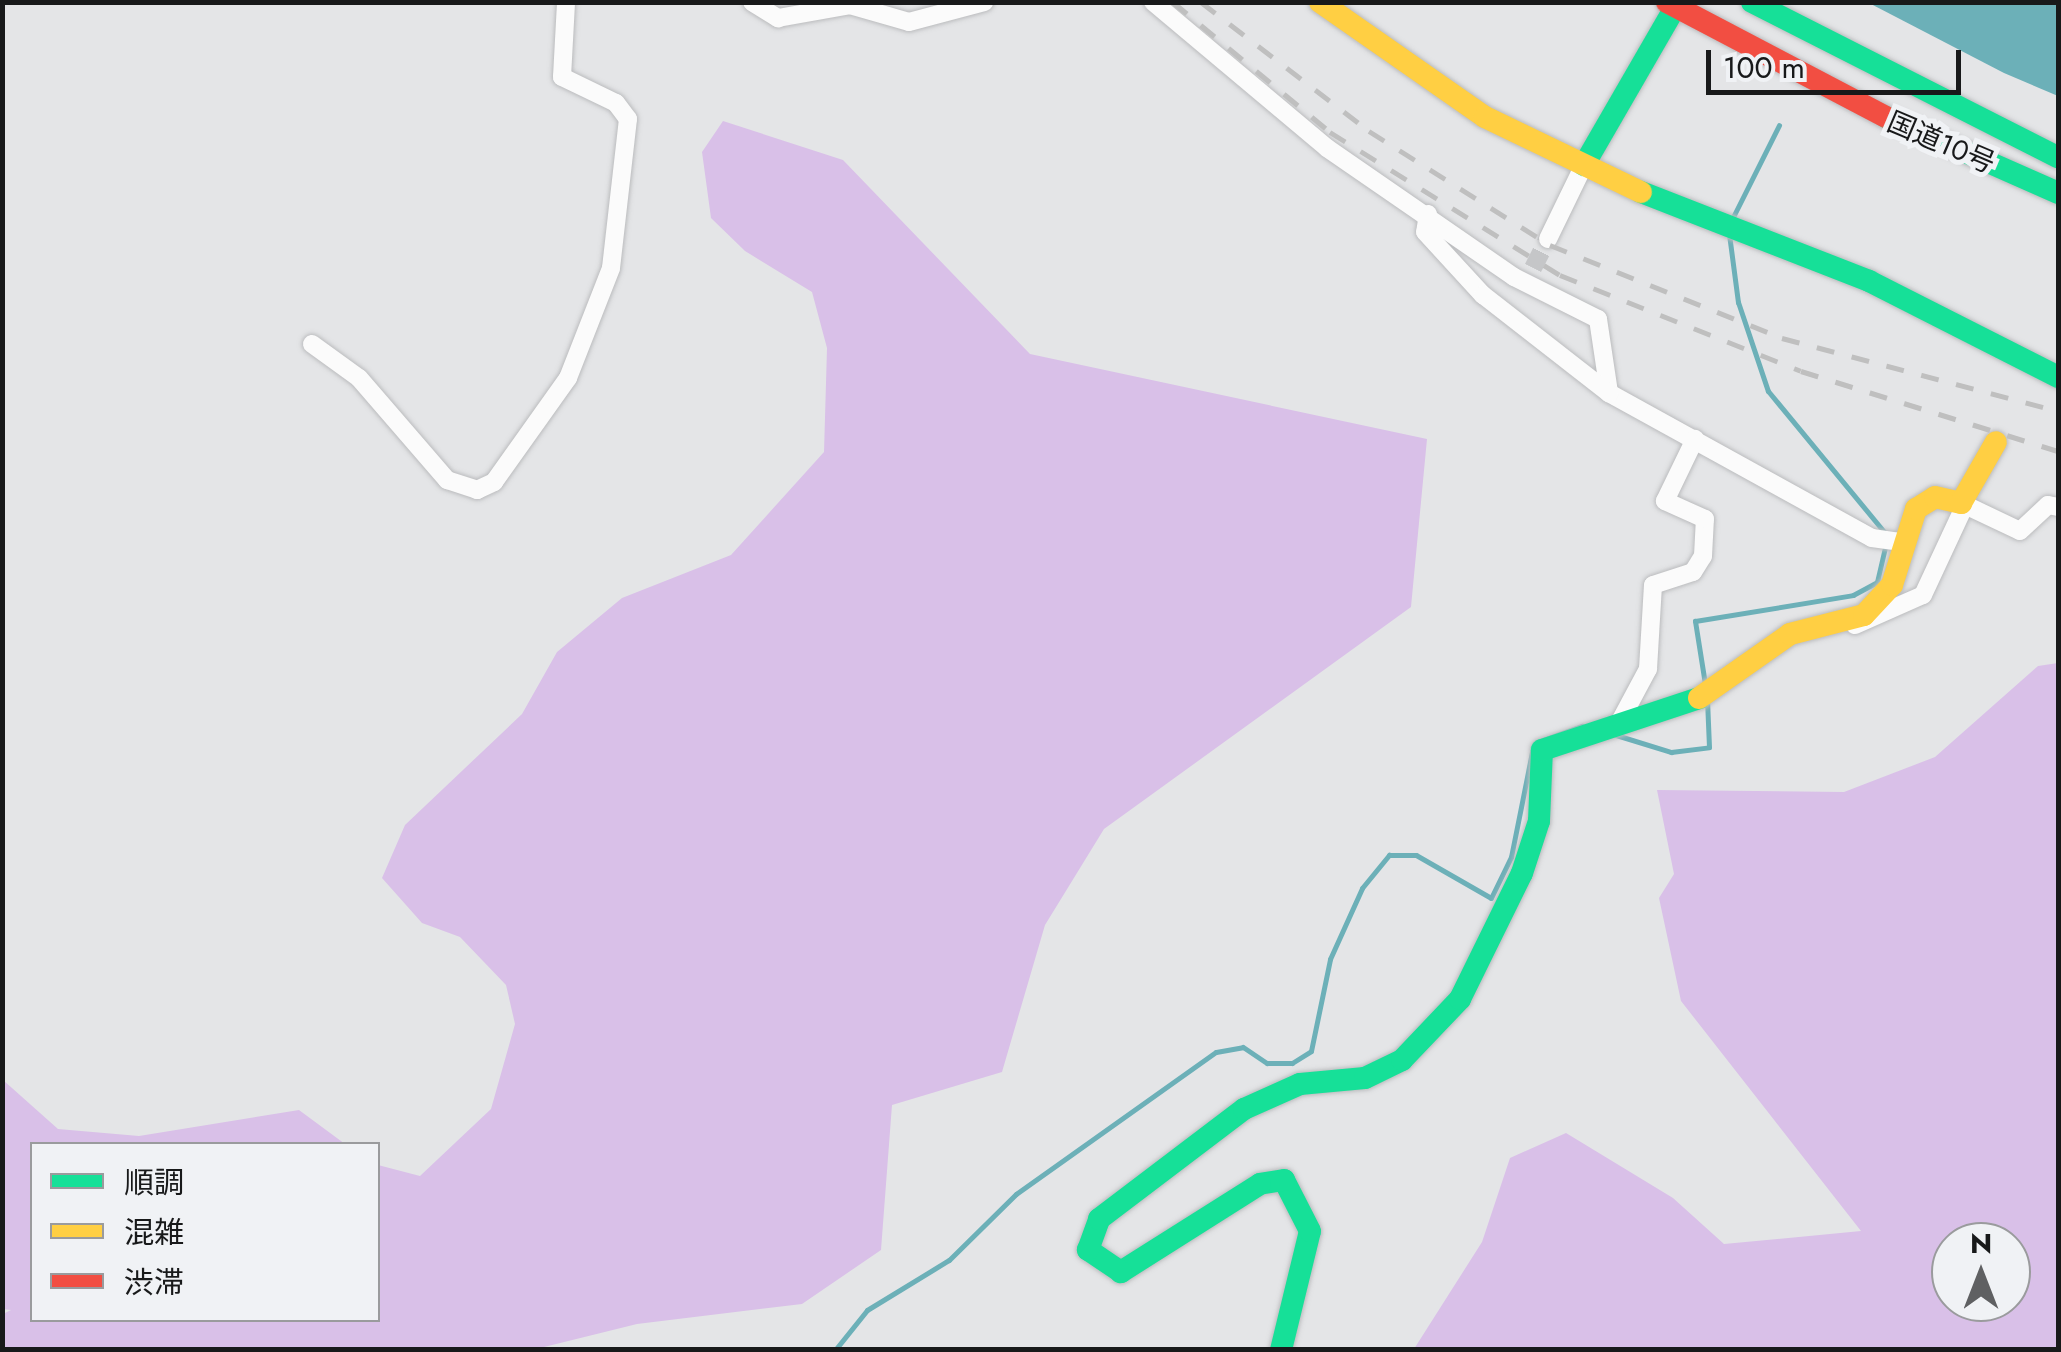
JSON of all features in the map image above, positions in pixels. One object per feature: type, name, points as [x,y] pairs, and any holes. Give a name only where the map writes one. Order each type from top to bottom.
[{"type":"main road","points":[[1320,2],[1430,85],[1584,165],[1869,281],[2058,377]]},
{"type":"main road","name":"国道10号","points":[[1752,2],[2058,157]]},
{"type":"main road","points":[[1584,165],[1673,4]]},
{"type":"main road","name":"国道10号","points":[[1673,4],[1808,83],[2058,193]]},
{"type":"main road","points":[[1281,1350],[1310,1232],[1284,1180],[1260,1184],[1121,1272],[1092,1258],[1090,1233],[1112,1204],[1244,1109],[1300,1084],[1365,1078],[1402,1060],[1460,998],[1522,873],[1539,821],[1539,754],[1566,736],[1618,725],[1704,696],[1790,634],[1844,625],[1892,586],[1890,541],[1925,500],[1963,504],[1996,442]]},
{"type":"street","points":[[312,344],[359,378],[447,480],[476,490],[494,482],[568,378],[611,268],[628,119],[616,103],[562,77],[566,2]]},
{"type":"street","points":[[752,2],[778,18],[850,5],[910,22],[984,2]]},
{"type":"street","points":[[1154,2],[1304,132],[1598,319],[1610,393]]},
{"type":"street","points":[[1548,239],[1584,165]]},
{"type":"street","points":[[1428,214],[1426,232],[1494,306],[1610,393],[1890,541]]},
{"type":"street","points":[[1618,725],[1647,674],[1653,586],[1693,572],[1703,556],[1705,518],[1665,502],[1695,439]]},
{"type":"street","points":[[1844,625],[1924,595],[1963,504],[2020,531],[2048,505],[2058,508]]},
{"type":"shaded area","points":[[723,121],[843,160],[1030,354],[1427,439],[1411,607],[1104,829],[1045,925],[1002,1072],[892,1105],[881,1250],[802,1304],[637,1324],[536,1349],[3,1349],[3,1314],[11,1310],[2,1309],[3,1080],[58,1129],[139,1136],[299,1110],[342,1142],[30,1142],[30,1322],[380,1322],[380,1166],[420,1176],[491,1109],[515,1024],[506,985],[460,937],[422,923],[382,878],[405,825],[522,714],[557,652],[622,598],[731,555],[824,452],[827,348],[812,292],[745,251],[711,218],[702,152]]},
{"type":"shaded area","points":[[2058,663],[2058,1349],[1414,1349],[1482,1242],[1510,1158],[1566,1133],[1673,1198],[1724,1244],[1861,1231],[1681,1001],[1659,898],[1674,874],[1657,790],[1844,792],[1935,757],[2038,666]]},
{"type":"water","points":[[1869,3],[2058,3],[2058,96],[2004,73]]},
{"type":"waterway","points":[[1732,219],[1779,125]]},
{"type":"waterway","points":[[1729,234],[1738,302],[1768,391],[1885,533]]},
{"type":"waterway","points":[[1705,684],[1695,621],[1853,595],[1877,582],[1886,544]]},
{"type":"waterway","points":[[1616,735],[1671,752],[1709,747],[1707,700]]},
{"type":"waterway","points":[[1537,742],[1582,726]]},
{"type":"waterway","points":[[835,1350],[867,1310],[949,1260],[1016,1194],[1216,1052],[1243,1047],[1267,1063],[1292,1063],[1311,1051],[1330,959],[1362,888],[1389,855],[1416,855],[1491,898],[1511,857],[1532,752]]},
{"type":"tunnel","points":[[1533,268],[1548,239]]},
{"type":"railway","points":[[1173,2],[1330,132],[1560,275],[1801,371],[2058,451]]},
{"type":"railway","points":[[1201,2],[1369,131],[1550,245],[1782,338],[2058,411]]},
{"type":"traffic: fast","points":[[1584,165],[1678,2]]},
{"type":"traffic: fast","points":[[1752,2],[2058,157]]},
{"type":"traffic: fast","points":[[1886,117],[2058,193]]},
{"type":"traffic: fast","points":[[1641,192],[1869,281],[2058,377]]},
{"type":"traffic: fast","points":[[1281,1350],[1310,1231],[1284,1180],[1260,1184],[1121,1272],[1088,1250],[1099,1219],[1244,1109],[1300,1084],[1365,1078],[1402,1060],[1460,999],[1522,873],[1539,821],[1542,750],[1699,698]]},
{"type":"traffic: slow","points":[[1320,2],[1485,117],[1641,192]]},
{"type":"traffic: slow","points":[[1699,698],[1790,634],[1864,615],[1892,585],[1916,509],[1935,497],[1961,503],[1996,442]]},
{"type":"traffic: jam","points":[[1667,2],[1886,117]]}]
